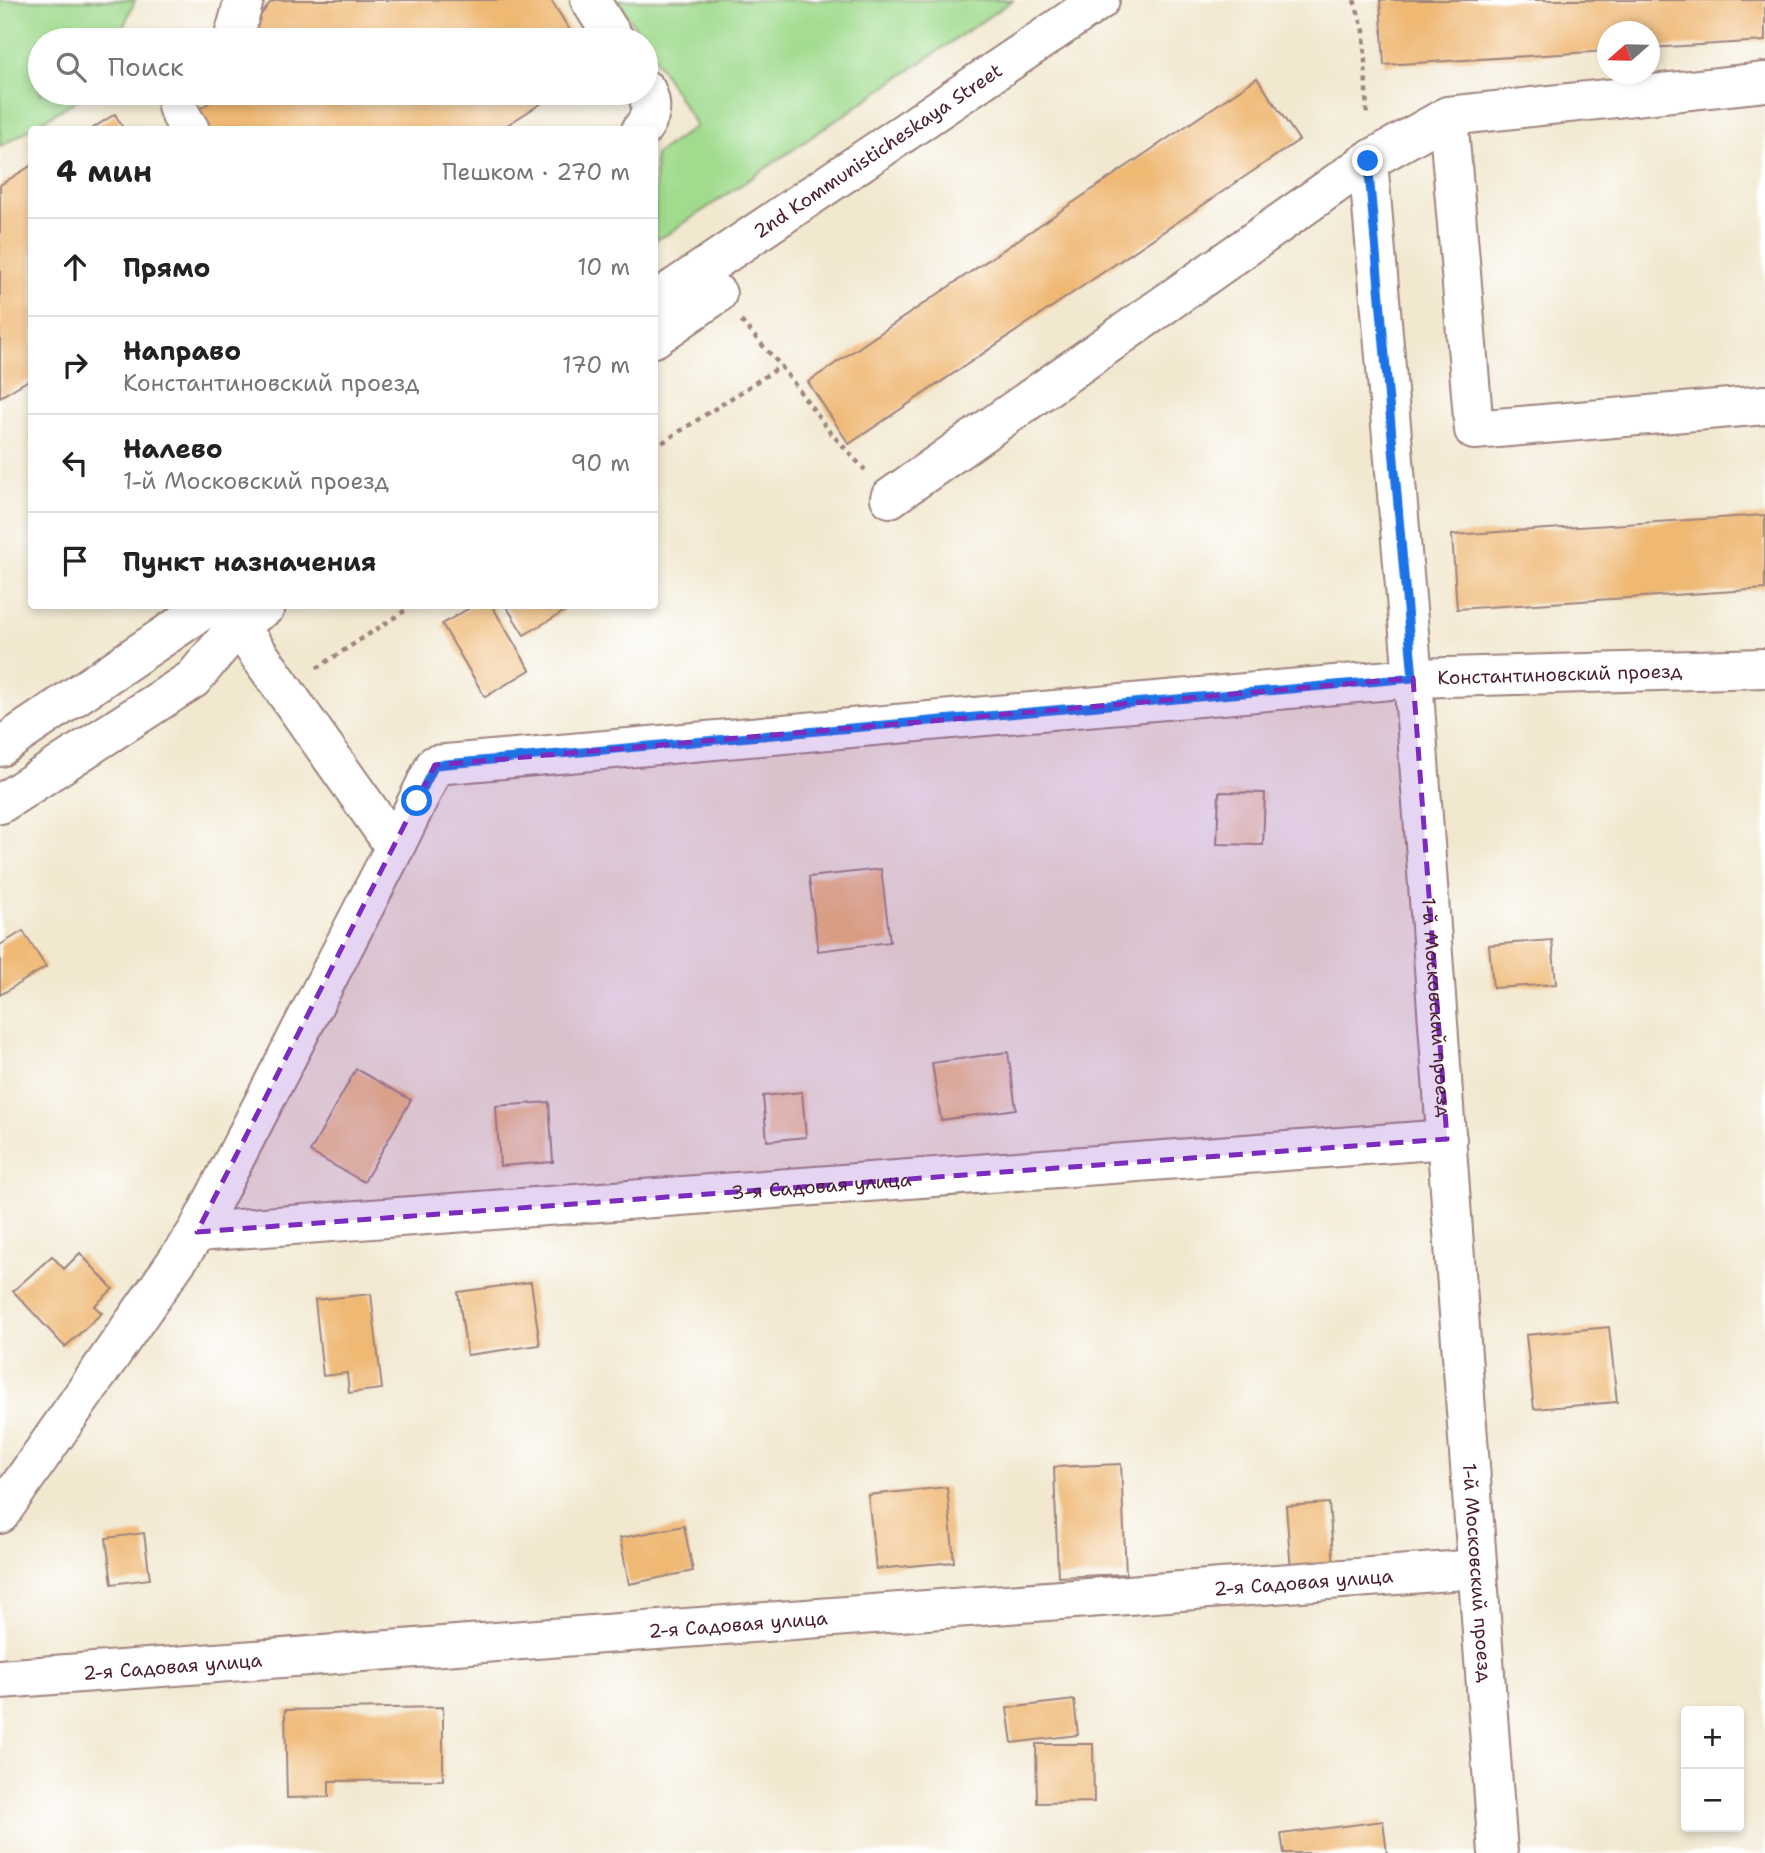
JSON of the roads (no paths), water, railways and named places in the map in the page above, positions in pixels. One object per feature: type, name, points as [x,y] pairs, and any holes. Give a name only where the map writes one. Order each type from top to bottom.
[{"type":"street","points":[[236,28],[244,0]]},
{"type":"street","points":[[590,0],[608,28]]},
{"type":"street","name":"2nd Kommunisticheskaya Street","points":[[663,285],[1100,0]]},
{"type":"street","points":[[890,498],[1368,161],[1448,116],[1765,82]]},
{"type":"street","points":[[177,105],[188,126]]},
{"type":"street","points":[[644,126],[651,113],[651,105]]},
{"type":"street","points":[[1448,116],[1474,430],[1765,405]]},
{"type":"street","name":"1-й Московский проезд","points":[[1368,161],[1413,678],[1498,1853]]},
{"type":"street","points":[[658,335],[718,294]]},
{"type":"street","points":[[0,1514],[197,1232],[395,847],[284,689],[238,612]]},
{"type":"street","points":[[0,747],[238,612]]},
{"type":"street","points":[[0,804],[193,679],[238,612]]},
{"type":"street","name":"Константиновский проезд","points":[[395,847],[435,765],[1413,678],[1765,668]]},
{"type":"street","name":"3-я Садовая улица","points":[[197,1232],[1447,1139]]},
{"type":"street","name":"2-я Садовая улица","points":[[0,1679],[1477,1569]]}]
